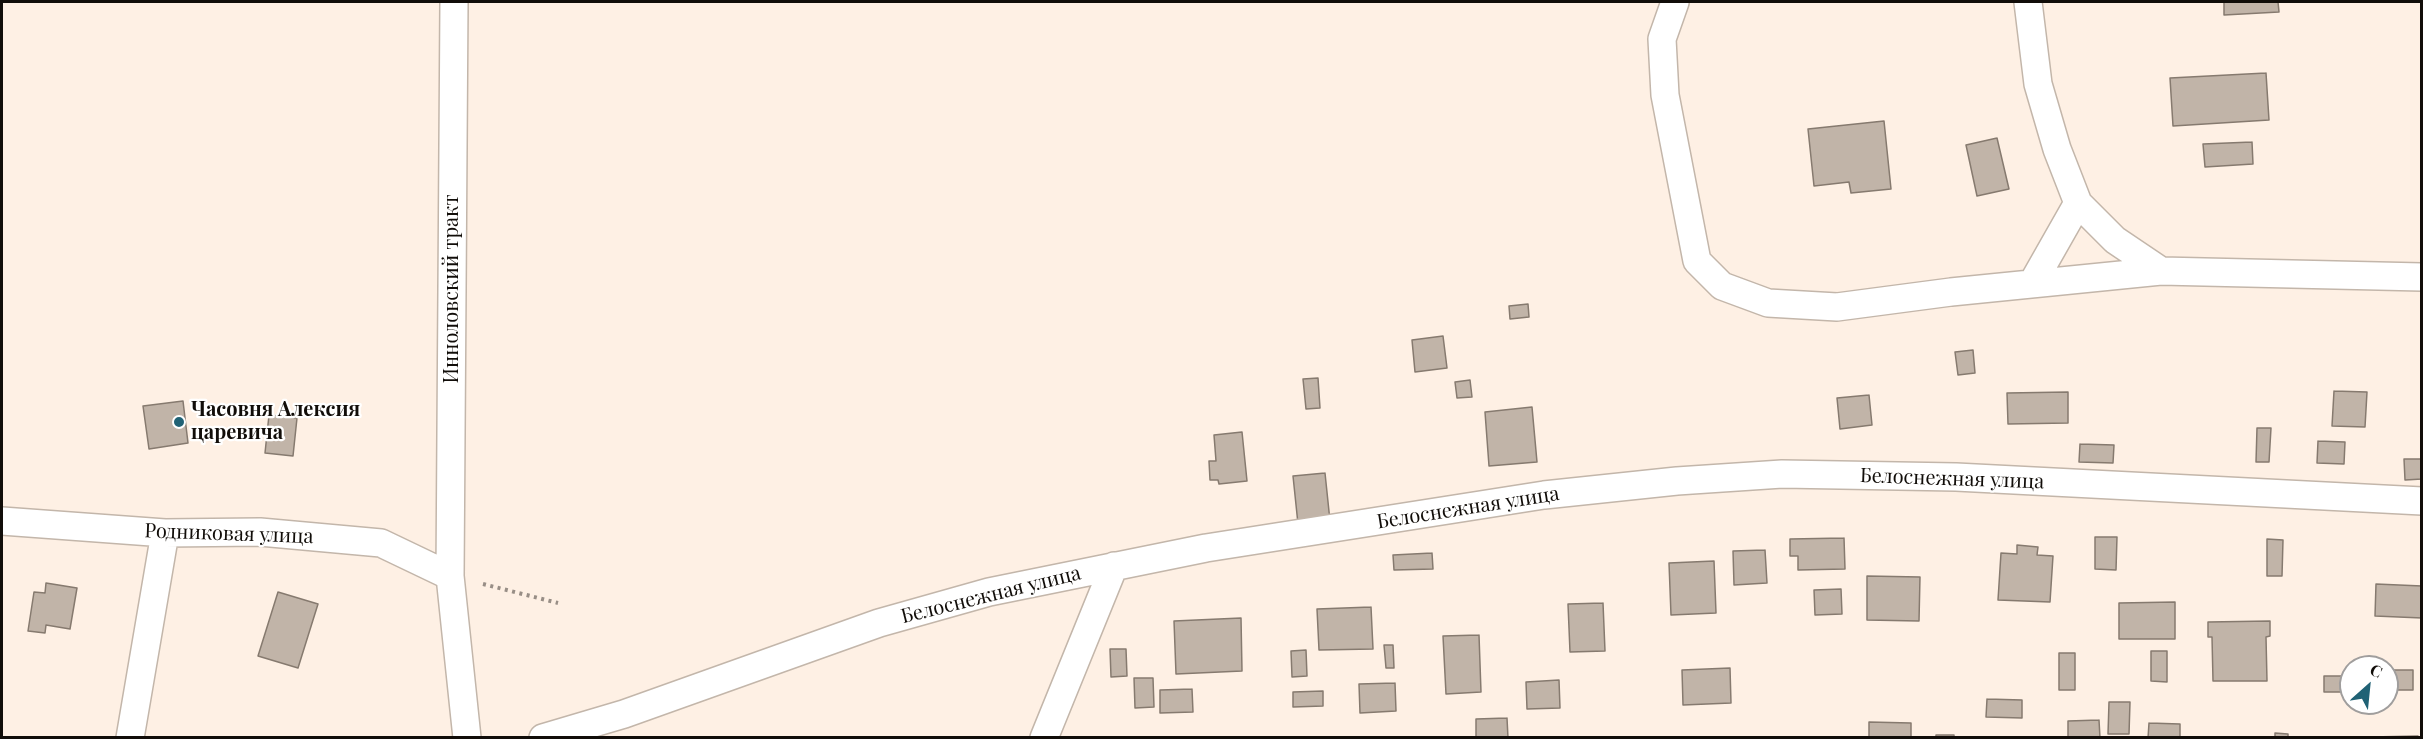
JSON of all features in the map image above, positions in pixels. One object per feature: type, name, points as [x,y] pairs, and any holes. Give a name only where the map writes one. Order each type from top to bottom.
[{"type":"street","name":"Инноловский тракт","points":[[454,2],[450,576],[467,738]]},
{"type":"street","points":[[1675,2],[1662,39],[1665,95],[1697,261],[1722,286],[1768,303],[1837,307],[1951,292],[2161,271],[2421,277]]},
{"type":"street","points":[[2028,2],[2038,84],[2057,149],[2078,203],[2115,240],[2161,271]]},
{"type":"street","points":[[2032,284],[2078,203]]},
{"type":"street","name":"Белоснежная улица","points":[[543,738],[624,714],[879,623],[989,592],[1206,548],[1544,495],[1677,481],[1782,474],[1956,477],[2421,501]]},
{"type":"street","name":"Родниковая улица","points":[[2,521],[165,533],[260,532],[381,543],[450,576]]},
{"type":"street","points":[[129,738],[165,533]]},
{"type":"street","points":[[1044,738],[1114,566]]},
{"type":"path","points":[[450,576],[558,603]]},
{"type":"building","points":[[2224,2],[2278,2],[2279,12],[2224,15]]},
{"type":"building","points":[[2266,73],[2269,120],[2173,126],[2170,78]]},
{"type":"building","points":[[1884,121],[1891,189],[1851,193],[1849,182],[1814,186],[1808,129]]},
{"type":"building","points":[[1997,138],[2009,189],[1977,196],[1966,145]]},
{"type":"building","points":[[2252,142],[2253,164],[2205,167],[2203,144]]},
{"type":"building","points":[[1528,304],[1529,317],[1510,319],[1509,306]]},
{"type":"building","points":[[1443,336],[1447,368],[1415,372],[1412,340]]},
{"type":"building","points":[[1973,350],[1975,373],[1958,375],[1955,352]]},
{"type":"building","points":[[1318,378],[1320,408],[1306,409],[1303,379]]},
{"type":"building","points":[[1470,380],[1472,397],[1457,398],[1455,382]]},
{"type":"building","points":[[2334,391],[2367,392],[2365,427],[2332,426]]},
{"type":"building","points":[[2068,392],[2068,423],[2008,424],[2007,393]]},
{"type":"building","points":[[1869,395],[1872,425],[1840,429],[1837,398]]},
{"type":"building","points":[[183,401],[188,443],[149,449],[143,406]]},
{"type":"building","points":[[1532,407],[1537,462],[1489,466],[1485,412]]},
{"type":"building","points":[[269,415],[297,418],[293,456],[265,453]]},
{"type":"building","points":[[2257,428],[2271,428],[2269,462],[2256,462]]},
{"type":"building","points":[[1242,432],[1247,481],[1219,484],[1218,480],[1210,480],[1209,461],[1216,461],[1214,435]]},
{"type":"building","points":[[2318,441],[2345,442],[2344,464],[2317,463]]},
{"type":"building","points":[[2080,444],[2114,445],[2113,463],[2079,462]]},
{"type":"building","points":[[2404,459],[2422,459],[2422,479],[2405,480]]},
{"type":"building","points":[[1325,473],[1330,521],[1298,524],[1293,476]]},
{"type":"building","points":[[2095,537],[2117,537],[2116,570],[2095,569]]},
{"type":"building","points":[[1844,538],[1845,569],[1798,570],[1798,556],[1790,556],[1790,539]]},
{"type":"building","points":[[2267,539],[2283,540],[2282,576],[2267,576]]},
{"type":"building","points":[[2017,545],[2038,547],[2037,555],[2053,556],[2050,602],[1998,600],[2001,553],[2017,554]]},
{"type":"building","points":[[1765,550],[1767,583],[1734,585],[1733,551]]},
{"type":"building","points":[[1432,553],[1433,569],[1394,570],[1393,555]]},
{"type":"building","points":[[1714,561],[1716,613],[1671,615],[1669,563]]},
{"type":"building","points":[[1867,576],[1920,577],[1919,621],[1867,620]]},
{"type":"building","points":[[46,583],[77,588],[70,629],[46,625],[45,633],[28,631],[34,592],[45,593]]},
{"type":"building","points":[[2376,584],[2422,586],[2422,618],[2375,616]]},
{"type":"building","points":[[1841,589],[1842,614],[1815,615],[1814,590]]},
{"type":"building","points":[[278,592],[318,604],[298,668],[258,656]]},
{"type":"building","points":[[2175,602],[2175,639],[2119,639],[2119,603]]},
{"type":"building","points":[[1603,603],[1605,651],[1570,652],[1568,604]]},
{"type":"building","points":[[1371,607],[1373,649],[1319,650],[1317,609]]},
{"type":"building","points":[[1241,618],[1242,671],[1176,674],[1174,621]]},
{"type":"building","points":[[2270,621],[2270,636],[2266,637],[2267,681],[2213,681],[2212,637],[2208,637],[2208,622]]},
{"type":"building","points":[[1479,635],[1481,692],[1446,694],[1443,636]]},
{"type":"building","points":[[1384,645],[1393,645],[1394,668],[1386,668]]},
{"type":"building","points":[[1110,649],[1126,649],[1127,676],[1111,677]]},
{"type":"building","points":[[1306,650],[1307,676],[1292,677],[1291,651]]},
{"type":"building","points":[[2151,651],[2167,651],[2167,682],[2151,681]]},
{"type":"building","points":[[2059,653],[2075,653],[2075,690],[2059,690]]},
{"type":"building","points":[[1730,668],[1731,703],[1683,705],[1682,670]]},
{"type":"building","points":[[2399,670],[2413,670],[2413,690],[2399,690]]},
{"type":"building","points":[[2324,676],[2339,676],[2339,692],[2324,692]]},
{"type":"building","points":[[1134,678],[1153,678],[1154,707],[1135,708]]},
{"type":"building","points":[[1559,680],[1560,708],[1527,709],[1526,682]]},
{"type":"building","points":[[1395,683],[1396,711],[1360,713],[1359,684]]},
{"type":"building","points":[[1192,689],[1193,712],[1160,713],[1160,690]]},
{"type":"building","points":[[1323,691],[1323,706],[1293,707],[1293,692]]},
{"type":"building","points":[[1987,699],[2022,700],[2022,718],[1986,717]]},
{"type":"building","points":[[2109,702],[2130,702],[2129,734],[2108,734]]},
{"type":"building","points":[[1507,718],[1508,738],[1476,738],[1476,719]]},
{"type":"building","points":[[2099,720],[2100,738],[2068,738],[2068,721]]},
{"type":"building","points":[[1869,722],[1911,723],[1911,738],[1869,738]]},
{"type":"building","points":[[2149,723],[2180,724],[2180,738],[2148,738]]},
{"type":"building","points":[[2275,733],[2288,734],[2288,738],[2275,738]]},
{"type":"building","points":[[1936,735],[1954,735],[1954,738],[1936,738]]},
{"type":"building","points":[[2418,736],[2418,738],[2371,738],[2371,737]]},
{"type":"place","name":"Часовня Алексия царевича","points":[[179,422]]}]
